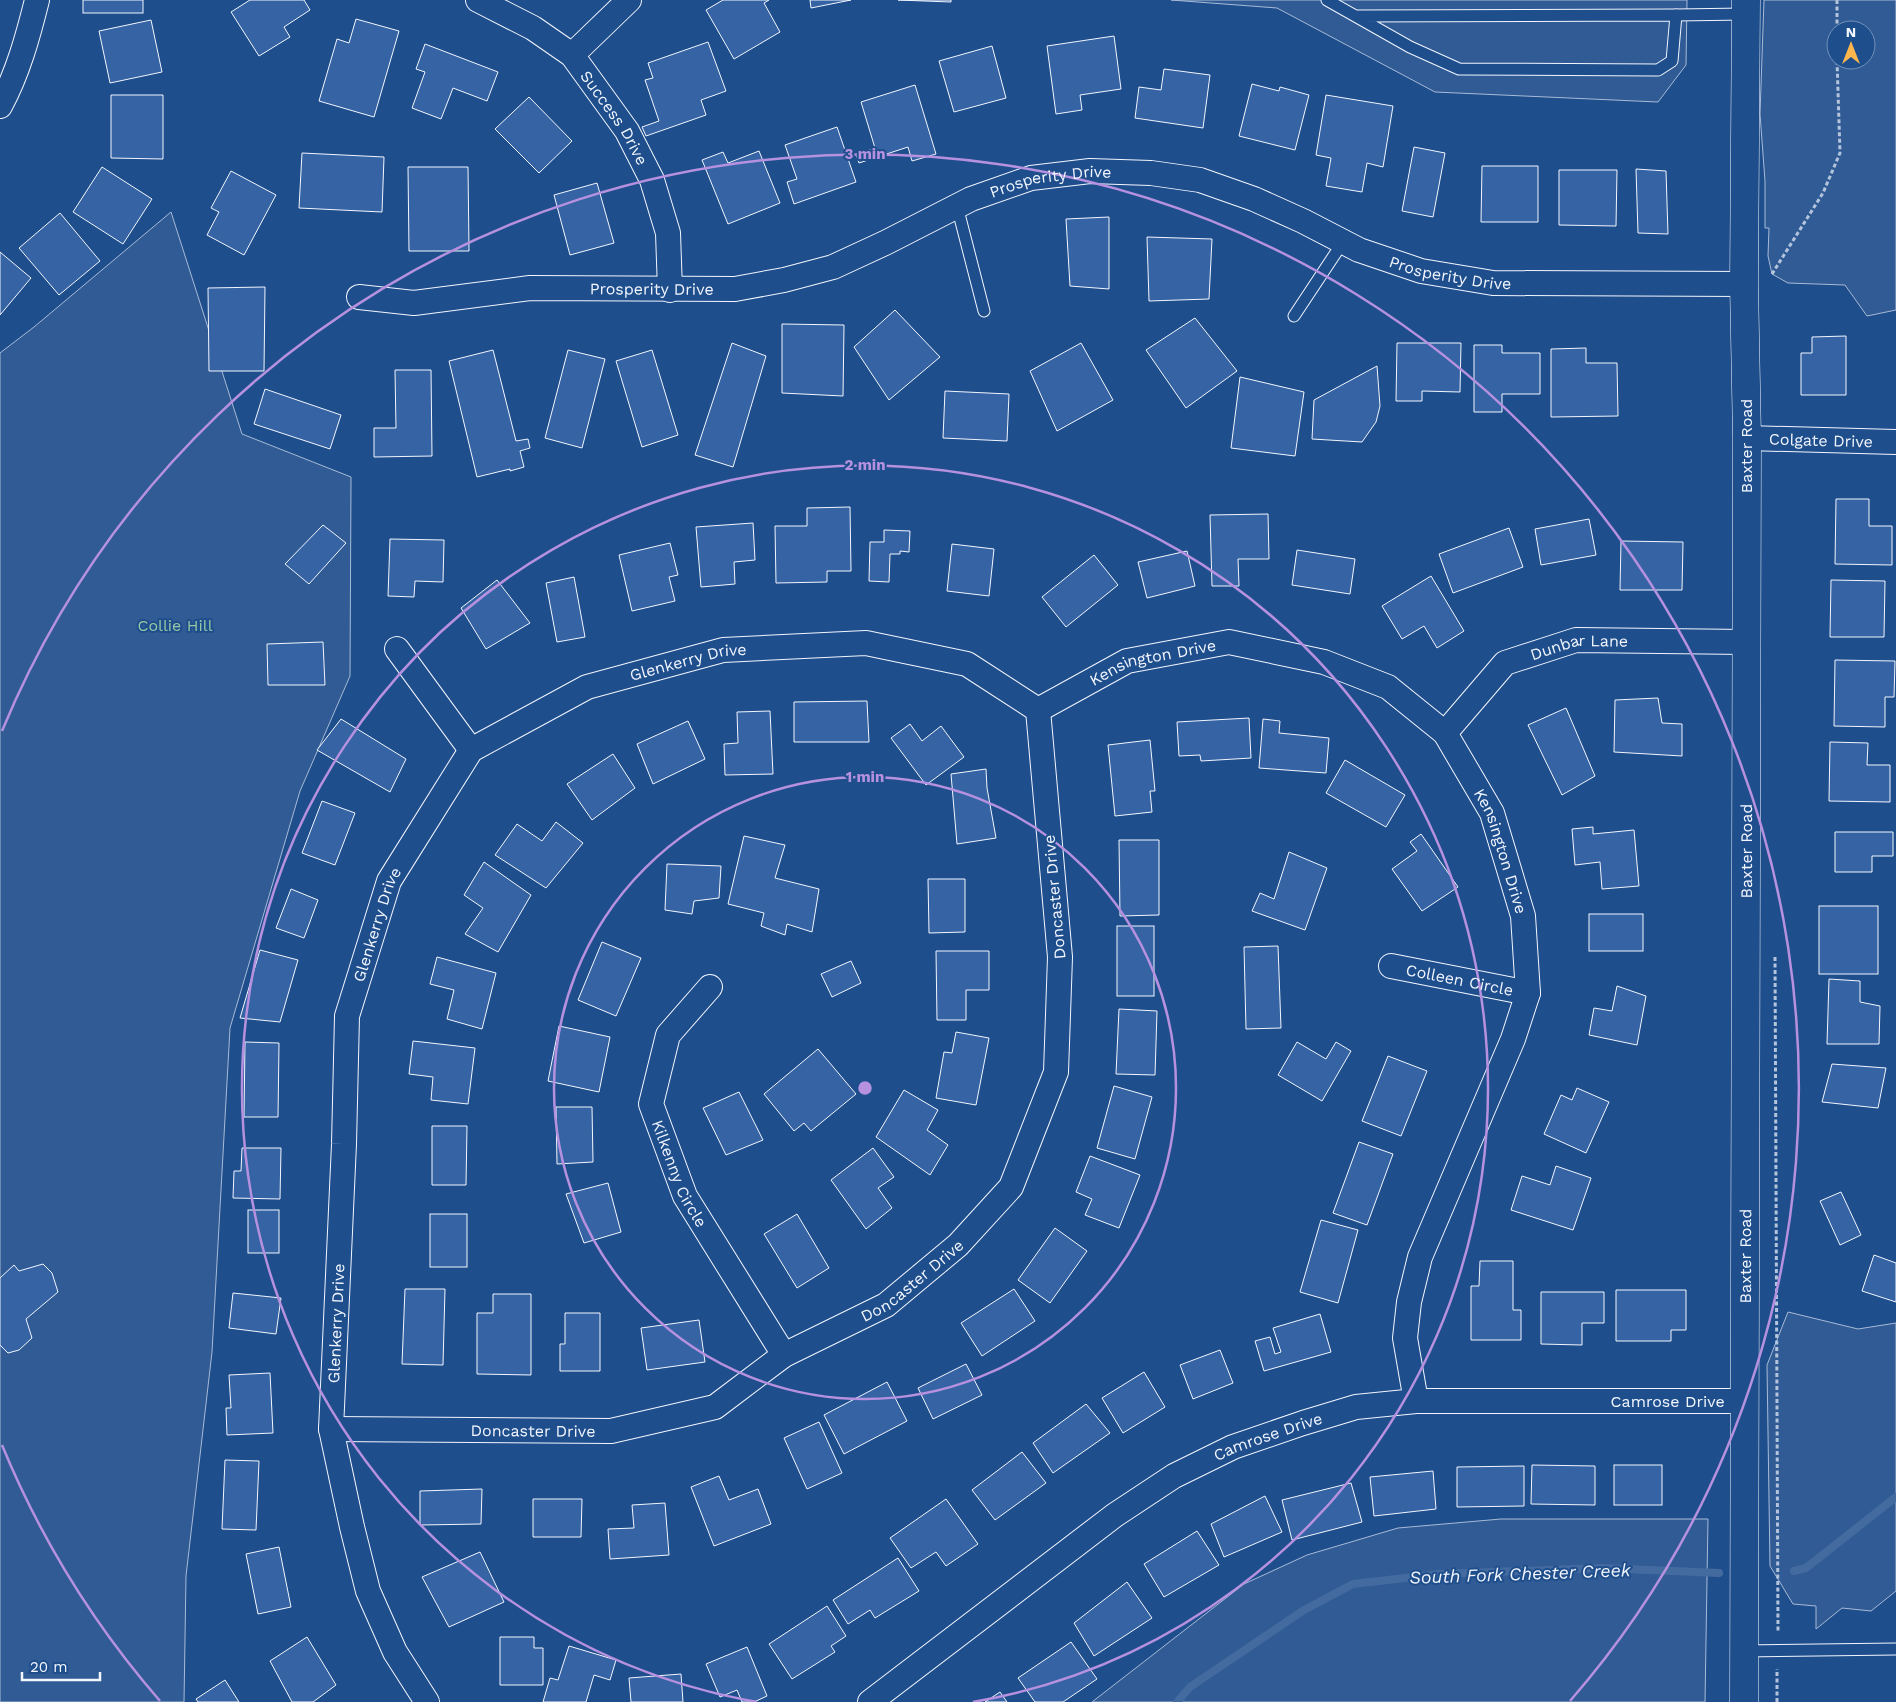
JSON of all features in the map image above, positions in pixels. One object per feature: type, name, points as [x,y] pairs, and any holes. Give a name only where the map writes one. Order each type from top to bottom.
[{"type":"street","points":[[0,106],[28,39],[38,0]]},
{"type":"street","name":"Success Drive","points":[[478,0],[533,28],[572,55],[627,131],[652,180],[668,233],[670,290]]},
{"type":"street","points":[[572,55],[629,0]]},
{"type":"street","name":"Baxter Road","points":[[1744,1702],[1746,438],[1744,284],[1746,7]]},
{"type":"street","name":"Prosperity Drive","points":[[359,298],[414,303],[530,288],[736,289],[784,280],[833,267],[957,206],[1031,178],[1090,171],[1151,173],[1200,180],[1245,196],[1303,221],[1359,250],[1420,271],[1492,283],[1744,284]]},
{"type":"street","name":"Colgate Drive","points":[[1746,438],[1896,442]]},
{"type":"street","name":"Dunbar Lane","points":[[1445,733],[1505,664],[1576,640],[1746,642]]},
{"type":"street","name":"Kensington Drive","points":[[1038,710],[1127,661],[1229,642],[1324,662],[1388,687],[1445,733],[1492,813],[1524,916],[1528,993],[1513,1038],[1420,1257],[1409,1302],[1406,1338],[1416,1401]]},
{"type":"street","name":"Glenkerry Drive","points":[[427,1702],[395,1652],[368,1591],[331,1429],[347,1016],[389,881],[471,750],[587,687],[723,650],[866,643],[967,664],[1038,710]]},
{"type":"street","points":[[397,649],[471,750]]},
{"type":"street","name":"Doncaster Drive","points":[[331,1429],[611,1430],[715,1407],[784,1355],[886,1305],[958,1244],[1011,1187],[1056,1072],[1060,958],[1038,710]]},
{"type":"street","name":"Colleen Circle","points":[[1391,966],[1528,993]]},
{"type":"street","name":"Kilkenny Circle","points":[[710,987],[668,1036],[650,1104],[685,1196],[784,1355]]},
{"type":"street","name":"Camrose Drive","points":[[870,1702],[1115,1515],[1174,1476],[1233,1447],[1356,1407],[1416,1401],[1744,1401]]},
{"type":"lane","points":[[1333,2],[1410,47],[1459,69],[1658,70],[1672,61],[1676,15]]},
{"type":"lane","points":[[1356,16],[1676,15],[1746,7]]},
{"type":"lane","points":[[957,206],[984,311]]},
{"type":"lane","points":[[1294,316],[1343,242]]},
{"type":"lane","points":[[1744,1651],[1896,1649]]},
{"type":"path","points":[[1837,0],[1837,20]]},
{"type":"path","points":[[1771,284],[1772,274],[1823,193],[1840,153],[1837,70]]},
{"type":"path","points":[[1775,955],[1779,1604],[1777,1702]]},
{"type":"shaded area","points":[[1171,0],[1687,0],[1686,65],[1658,102],[1435,92],[1277,8]]},
{"type":"shaded area","points":[[1764,0],[1896,0],[1896,310],[1867,316],[1845,285],[1788,283],[1772,274],[1768,256],[1769,228],[1765,228],[1765,181],[1760,114]]},
{"type":"shaded area","name":"Collie Hill","points":[[171,212],[242,434],[351,477],[350,676],[300,791],[230,1028],[212,1352],[186,1576],[184,1702],[0,1702],[0,353],[34,327]]},
{"type":"shaded area","points":[[1788,1312],[1858,1329],[1896,1323],[1896,1591],[1871,1611],[1842,1608],[1816,1629],[1816,1606],[1793,1604],[1770,1566],[1767,1365]]},
{"type":"shaded area","points":[[1501,1519],[1708,1519],[1705,1702],[1092,1702],[1244,1584],[1307,1555],[1398,1528]]},
{"type":"building","points":[[83,0],[143,0],[143,13],[83,13]]},
{"type":"building","points":[[250,0],[304,0],[310,10],[284,27],[290,37],[259,56],[231,12]]},
{"type":"building","points":[[723,0],[769,0],[764,3],[780,32],[734,59],[706,10]]},
{"type":"building","points":[[810,0],[851,0],[811,8]]},
{"type":"building","points":[[898,0],[951,0],[951,2]]},
{"type":"building","points":[[356,19],[399,31],[374,117],[319,101],[337,39],[349,43]]},
{"type":"building","points":[[151,20],[162,72],[110,83],[99,31]]},
{"type":"building","points":[[1114,36],[1121,89],[1080,95],[1082,110],[1056,114],[1047,46]]},
{"type":"building","points":[[708,42],[726,91],[701,100],[706,115],[646,136],[642,127],[659,121],[645,80],[653,78],[648,63]]},
{"type":"building","points":[[425,44],[498,72],[487,101],[453,88],[441,119],[412,108],[425,72],[416,69]]},
{"type":"building","points":[[992,46],[1006,98],[954,112],[939,61]]},
{"type":"building","points":[[1164,69],[1210,75],[1203,128],[1135,118],[1139,87],[1161,90]]},
{"type":"building","points":[[1252,84],[1279,91],[1280,87],[1309,95],[1295,150],[1239,136]]},
{"type":"building","points":[[915,85],[936,154],[912,161],[908,147],[859,163],[856,154],[875,148],[861,102]]},
{"type":"building","points":[[111,95],[163,95],[163,159],[111,158]]},
{"type":"building","points":[[1326,95],[1393,106],[1383,167],[1367,163],[1362,192],[1326,186],[1331,158],[1316,155]]},
{"type":"building","points":[[529,97],[572,141],[539,173],[495,129]]},
{"type":"building","points":[[837,127],[856,182],[794,204],[787,182],[797,179],[785,145]]},
{"type":"building","points":[[1414,147],[1445,153],[1433,217],[1402,211]]},
{"type":"building","points":[[759,151],[780,203],[728,224],[702,160],[723,152],[728,163]]},
{"type":"building","points":[[302,153],[384,157],[382,212],[299,208]]},
{"type":"building","points":[[1482,166],[1538,166],[1538,222],[1481,222]]},
{"type":"building","points":[[102,167],[152,199],[123,244],[73,212]]},
{"type":"building","points":[[408,167],[468,167],[469,251],[409,251]]},
{"type":"building","points":[[1636,169],[1666,171],[1668,234],[1638,233]]},
{"type":"building","points":[[1559,170],[1617,170],[1616,226],[1559,225]]},
{"type":"building","points":[[231,171],[276,195],[244,255],[207,235],[219,212],[211,208]]},
{"type":"building","points":[[597,183],[614,243],[570,255],[554,195]]},
{"type":"building","points":[[60,213],[100,261],[59,295],[19,248]]},
{"type":"building","points":[[1109,217],[1109,289],[1070,286],[1066,219]]},
{"type":"building","points":[[1147,237],[1212,239],[1209,299],[1149,301]]},
{"type":"building","points":[[0,252],[31,278],[0,315]]},
{"type":"building","points":[[265,287],[264,371],[209,371],[208,288]]},
{"type":"building","points":[[895,310],[940,357],[889,400],[854,347]]},
{"type":"building","points":[[1195,318],[1237,371],[1186,408],[1146,350]]},
{"type":"building","points":[[782,324],[844,325],[843,396],[782,393]]},
{"type":"building","points":[[1846,336],[1846,395],[1801,395],[1801,353],[1812,353],[1812,337]]},
{"type":"building","points":[[732,343],[766,356],[733,467],[695,455]]},
{"type":"building","points":[[1081,343],[1113,400],[1057,431],[1030,371]]},
{"type":"building","points":[[1397,343],[1461,343],[1460,392],[1422,391],[1422,401],[1396,401]]},
{"type":"building","points":[[1474,345],[1502,345],[1502,353],[1540,353],[1540,394],[1502,394],[1502,412],[1474,412]]},
{"type":"building","points":[[1586,348],[1586,363],[1617,363],[1618,416],[1551,417],[1551,349]]},
{"type":"building","points":[[493,350],[516,441],[528,439],[530,448],[520,451],[524,467],[477,477],[449,361]]},
{"type":"building","points":[[568,350],[605,359],[582,448],[545,438]]},
{"type":"building","points":[[652,350],[678,435],[642,447],[616,361]]},
{"type":"building","points":[[1377,366],[1380,406],[1376,422],[1362,442],[1312,439],[1314,400]]},
{"type":"building","points":[[395,370],[431,370],[432,456],[374,457],[374,428],[396,428]]},
{"type":"building","points":[[1240,377],[1304,392],[1295,456],[1231,448]]},
{"type":"building","points":[[265,389],[341,415],[330,449],[254,424]]},
{"type":"building","points":[[945,391],[1009,394],[1007,441],[943,438]]},
{"type":"building","points":[[1836,499],[1869,499],[1869,526],[1892,526],[1892,565],[1835,564]]},
{"type":"building","points":[[850,507],[851,571],[827,571],[827,582],[776,583],[775,526],[807,526],[807,508]]},
{"type":"building","points":[[1268,514],[1269,559],[1238,559],[1239,586],[1212,586],[1210,515]]},
{"type":"building","points":[[1589,519],[1596,555],[1541,565],[1535,529]]},
{"type":"building","points":[[753,523],[755,560],[734,562],[735,584],[701,587],[696,527]]},
{"type":"building","points":[[323,525],[346,543],[309,584],[285,564]]},
{"type":"building","points":[[1509,528],[1523,567],[1453,593],[1439,554]]},
{"type":"building","points":[[884,530],[910,531],[909,552],[900,551],[900,554],[890,554],[889,582],[869,581],[870,542],[884,542]]},
{"type":"building","points":[[390,539],[444,540],[443,582],[415,581],[414,597],[388,596]]},
{"type":"building","points":[[1621,541],[1683,542],[1682,590],[1620,590]]},
{"type":"building","points":[[670,543],[678,575],[669,577],[675,601],[632,611],[619,555]]},
{"type":"building","points":[[952,544],[994,549],[989,596],[947,591]]},
{"type":"building","points":[[1297,550],[1355,559],[1350,594],[1292,585]]},
{"type":"building","points":[[1187,551],[1195,586],[1147,598],[1138,562]]},
{"type":"building","points":[[1094,555],[1118,585],[1066,627],[1042,597]]},
{"type":"building","points":[[1431,576],[1464,631],[1437,648],[1424,626],[1402,639],[1382,606]]},
{"type":"building","points":[[574,577],[585,637],[557,642],[546,583]]},
{"type":"building","points":[[497,580],[530,623],[486,649],[461,608]]},
{"type":"building","points":[[1831,580],[1885,581],[1884,637],[1830,637]]},
{"type":"building","points":[[323,642],[325,685],[268,685],[267,644]]},
{"type":"building","points":[[1835,660],[1895,661],[1894,697],[1885,697],[1885,727],[1834,726]]},
{"type":"building","points":[[1658,698],[1662,723],[1682,724],[1682,756],[1614,752],[1615,700]]},
{"type":"building","points":[[867,701],[869,742],[794,742],[794,702]]},
{"type":"building","points":[[1566,708],[1595,776],[1562,795],[1528,725]]},
{"type":"building","points":[[770,711],[773,774],[725,775],[724,744],[738,743],[737,712]]},
{"type":"building","points":[[1249,718],[1251,758],[1201,761],[1200,755],[1179,756],[1177,722]]},
{"type":"building","points":[[341,719],[406,759],[390,792],[317,750]]},
{"type":"building","points":[[1263,719],[1280,721],[1279,733],[1329,738],[1326,773],[1259,768]]},
{"type":"building","points":[[688,721],[705,759],[653,784],[637,744]]},
{"type":"building","points":[[910,724],[922,741],[941,726],[964,757],[926,785],[891,738]]},
{"type":"building","points":[[1150,740],[1155,791],[1150,791],[1152,812],[1115,816],[1108,745]]},
{"type":"building","points":[[1830,742],[1868,743],[1867,765],[1890,765],[1890,802],[1829,801]]},
{"type":"building","points":[[613,754],[635,788],[592,820],[567,784]]},
{"type":"building","points":[[1345,760],[1405,795],[1386,827],[1326,793]]},
{"type":"building","points":[[986,769],[987,788],[996,838],[957,844],[951,774]]},
{"type":"building","points":[[322,801],[355,813],[335,865],[302,853]]},
{"type":"building","points":[[556,822],[583,843],[546,888],[495,855],[517,824],[542,841]]},
{"type":"building","points":[[1593,827],[1593,834],[1634,830],[1639,886],[1602,889],[1600,862],[1575,865],[1572,829]]},
{"type":"building","points":[[1835,832],[1893,832],[1893,856],[1872,856],[1872,872],[1835,872]]},
{"type":"building","points":[[1421,834],[1458,887],[1422,911],[1392,869],[1417,851],[1410,842]]},
{"type":"building","points":[[744,836],[785,845],[775,878],[819,889],[812,932],[787,924],[785,935],[761,926],[764,913],[728,904]]},
{"type":"building","points":[[1119,840],[1159,840],[1159,915],[1120,916]]},
{"type":"building","points":[[1289,852],[1327,868],[1305,930],[1252,911],[1260,893],[1274,899]]},
{"type":"building","points":[[484,862],[531,895],[498,952],[465,934],[483,908],[464,895]]},
{"type":"building","points":[[667,864],[721,866],[719,898],[694,901],[692,914],[665,910]]},
{"type":"building","points":[[928,879],[965,879],[965,932],[929,933]]},
{"type":"building","points":[[291,889],[318,900],[304,938],[276,928]]},
{"type":"building","points":[[1819,906],[1878,906],[1878,974],[1819,974]]},
{"type":"building","points":[[1589,914],[1643,914],[1643,951],[1589,951]]},
{"type":"building","points":[[1117,926],[1154,926],[1154,996],[1117,996]]},
{"type":"building","points":[[602,942],[641,958],[616,1016],[578,1000]]},
{"type":"building","points":[[1278,946],[1281,1028],[1246,1029],[1244,947]]},
{"type":"building","points":[[260,950],[298,960],[280,1022],[240,1018]]},
{"type":"building","points":[[936,951],[989,951],[989,990],[966,990],[966,1020],[937,1020]]},
{"type":"building","points":[[437,957],[496,973],[482,1029],[447,1019],[454,990],[430,984]]},
{"type":"building","points":[[851,961],[861,983],[832,997],[821,974]]},
{"type":"building","points":[[1829,979],[1860,981],[1860,1002],[1880,1006],[1879,1044],[1827,1044]]},
{"type":"building","points":[[1617,986],[1646,996],[1637,1045],[1589,1035],[1594,1008],[1612,1011]]},
{"type":"building","points":[[1119,1009],[1157,1011],[1155,1075],[1116,1074]]},
{"type":"building","points":[[559,1026],[610,1037],[599,1092],[548,1081]]},
{"type":"building","points":[[956,1032],[989,1038],[976,1105],[936,1098],[944,1052],[952,1053]]},
{"type":"building","points":[[413,1041],[475,1048],[468,1104],[431,1100],[433,1077],[409,1074]]},
{"type":"building","points":[[245,1042],[279,1043],[278,1117],[244,1117]]},
{"type":"building","points":[[1297,1042],[1326,1059],[1336,1042],[1351,1051],[1322,1101],[1278,1075]]},
{"type":"building","points":[[818,1049],[856,1094],[811,1131],[804,1123],[794,1131],[764,1094]]},
{"type":"building","points":[[1388,1056],[1427,1071],[1401,1136],[1362,1121]]},
{"type":"building","points":[[1832,1064],[1886,1068],[1878,1108],[1822,1102]]},
{"type":"building","points":[[1114,1086],[1152,1097],[1135,1159],[1097,1148]]},
{"type":"building","points":[[1577,1088],[1609,1102],[1586,1153],[1544,1134],[1561,1095],[1572,1100]]},
{"type":"building","points":[[904,1090],[938,1110],[927,1130],[948,1145],[930,1175],[876,1137]]},
{"type":"building","points":[[739,1092],[763,1140],[726,1155],[703,1108]]},
{"type":"building","points":[[556,1107],[592,1107],[593,1162],[557,1164]]},
{"type":"building","points":[[432,1126],[467,1126],[466,1185],[432,1185]]},
{"type":"building","points":[[1359,1142],[1393,1154],[1367,1225],[1333,1213]]},
{"type":"building","points":[[242,1148],[281,1148],[280,1199],[233,1198],[234,1171],[241,1171]]},
{"type":"building","points":[[873,1148],[894,1177],[878,1188],[892,1208],[866,1229],[831,1180]]},
{"type":"building","points":[[1090,1156],[1140,1175],[1119,1228],[1085,1215],[1092,1199],[1076,1192]]},
{"type":"building","points":[[1556,1166],[1591,1178],[1573,1230],[1511,1210],[1522,1176],[1550,1185]]},
{"type":"building","points":[[608,1183],[621,1232],[584,1243],[566,1194]]},
{"type":"building","points":[[1841,1192],[1861,1235],[1840,1245],[1820,1201]]},
{"type":"building","points":[[248,1210],[279,1210],[279,1253],[248,1253]]},
{"type":"building","points":[[430,1214],[467,1214],[467,1267],[430,1267]]},
{"type":"building","points":[[797,1214],[829,1268],[797,1288],[764,1234]]},
{"type":"building","points":[[1321,1220],[1358,1230],[1338,1303],[1300,1292]]},
{"type":"building","points":[[1055,1228],[1087,1251],[1050,1303],[1018,1280]]},
{"type":"building","points":[[1874,1255],[1896,1263],[1896,1302],[1862,1291]]},
{"type":"building","points":[[1480,1261],[1513,1261],[1513,1310],[1521,1310],[1521,1340],[1471,1340],[1471,1286],[1479,1286]]},
{"type":"building","points":[[43,1264],[52,1273],[58,1292],[26,1319],[32,1338],[19,1350],[8,1353],[0,1345],[0,1278],[14,1265],[19,1271]]},
{"type":"building","points":[[405,1289],[445,1289],[443,1365],[402,1364]]},
{"type":"building","points":[[1014,1289],[1035,1321],[982,1356],[961,1323]]},
{"type":"building","points":[[1616,1290],[1686,1290],[1686,1330],[1671,1330],[1671,1341],[1616,1341]]},
{"type":"building","points":[[1541,1292],[1604,1292],[1604,1323],[1582,1323],[1582,1345],[1541,1344]]},
{"type":"building","points":[[233,1293],[281,1298],[276,1334],[229,1328]]},
{"type":"building","points":[[493,1294],[531,1294],[531,1375],[477,1374],[477,1313],[493,1313]]},
{"type":"building","points":[[565,1313],[600,1313],[600,1371],[560,1371],[560,1344],[565,1344]]},
{"type":"building","points":[[1320,1314],[1331,1352],[1264,1371],[1255,1341],[1270,1337],[1275,1354],[1281,1352],[1273,1328]]},
{"type":"building","points":[[699,1320],[705,1362],[647,1370],[641,1328]]},
{"type":"building","points":[[1220,1350],[1233,1383],[1193,1399],[1180,1365]]},
{"type":"building","points":[[966,1364],[982,1395],[933,1419],[918,1388]]},
{"type":"building","points":[[1144,1372],[1165,1407],[1123,1433],[1102,1398]]},
{"type":"building","points":[[270,1373],[273,1433],[227,1435],[226,1408],[231,1408],[229,1375]]},
{"type":"building","points":[[887,1382],[907,1421],[844,1454],[824,1415]]},
{"type":"building","points":[[1086,1404],[1110,1433],[1053,1473],[1033,1443]]},
{"type":"building","points":[[819,1422],[842,1473],[807,1489],[784,1438]]},
{"type":"building","points":[[1022,1452],[1046,1483],[995,1520],[972,1490]]},
{"type":"building","points":[[225,1460],[259,1461],[256,1530],[222,1529]]},
{"type":"building","points":[[1532,1465],[1595,1466],[1595,1505],[1531,1504]]},
{"type":"building","points":[[1614,1465],[1662,1465],[1662,1505],[1614,1505]]},
{"type":"building","points":[[1524,1466],[1524,1506],[1457,1507],[1457,1467]]},
{"type":"building","points":[[1433,1471],[1436,1509],[1374,1516],[1370,1477]]},
{"type":"building","points":[[719,1476],[729,1500],[758,1489],[771,1524],[714,1546],[691,1487]]},
{"type":"building","points":[[1351,1483],[1362,1522],[1292,1540],[1282,1500]]},
{"type":"building","points":[[482,1489],[481,1524],[420,1525],[420,1491]]},
{"type":"building","points":[[1265,1496],[1282,1532],[1224,1557],[1211,1524]]},
{"type":"building","points":[[533,1499],[582,1499],[581,1537],[533,1537]]},
{"type":"building","points":[[946,1499],[978,1544],[946,1566],[936,1552],[911,1568],[890,1538]]},
{"type":"building","points":[[665,1503],[669,1555],[610,1559],[608,1529],[634,1528],[632,1505]]},
{"type":"building","points":[[1197,1531],[1219,1565],[1164,1597],[1144,1564]]},
{"type":"building","points":[[279,1547],[291,1607],[258,1614],[246,1554]]},
{"type":"building","points":[[480,1552],[504,1602],[449,1627],[422,1577]]},
{"type":"building","points":[[898,1558],[919,1591],[875,1618],[870,1610],[848,1624],[833,1600]]},
{"type":"building","points":[[1127,1582],[1152,1618],[1094,1656],[1074,1623]]},
{"type":"building","points":[[827,1606],[846,1636],[831,1646],[835,1652],[792,1679],[769,1644]]},
{"type":"building","points":[[307,1637],[336,1685],[313,1702],[292,1702],[270,1661]]},
{"type":"building","points":[[500,1637],[534,1637],[534,1648],[543,1648],[543,1685],[500,1685]]},
{"type":"building","points":[[1071,1642],[1097,1679],[1063,1702],[1035,1702],[1018,1678]]},
{"type":"building","points":[[569,1646],[616,1660],[610,1680],[594,1675],[586,1702],[543,1702],[550,1678],[558,1680]]},
{"type":"building","points":[[747,1647],[767,1696],[754,1702],[742,1702],[737,1690],[720,1697],[706,1664]]},
{"type":"building","points":[[681,1674],[683,1702],[631,1702],[629,1678]]},
{"type":"building","points":[[225,1680],[239,1702],[198,1702],[196,1699]]},
{"type":"building","points":[[1000,1692],[1007,1702],[985,1702]]},
{"type":"waterway","name":"South Fork Chester Creek","points":[[1794,1571],[1806,1568],[1896,1497]]},
{"type":"waterway","name":"South Fork Chester Creek","points":[[1177,1702],[1190,1687],[1304,1610],[1353,1584],[1440,1574],[1602,1568],[1719,1573]]}]
